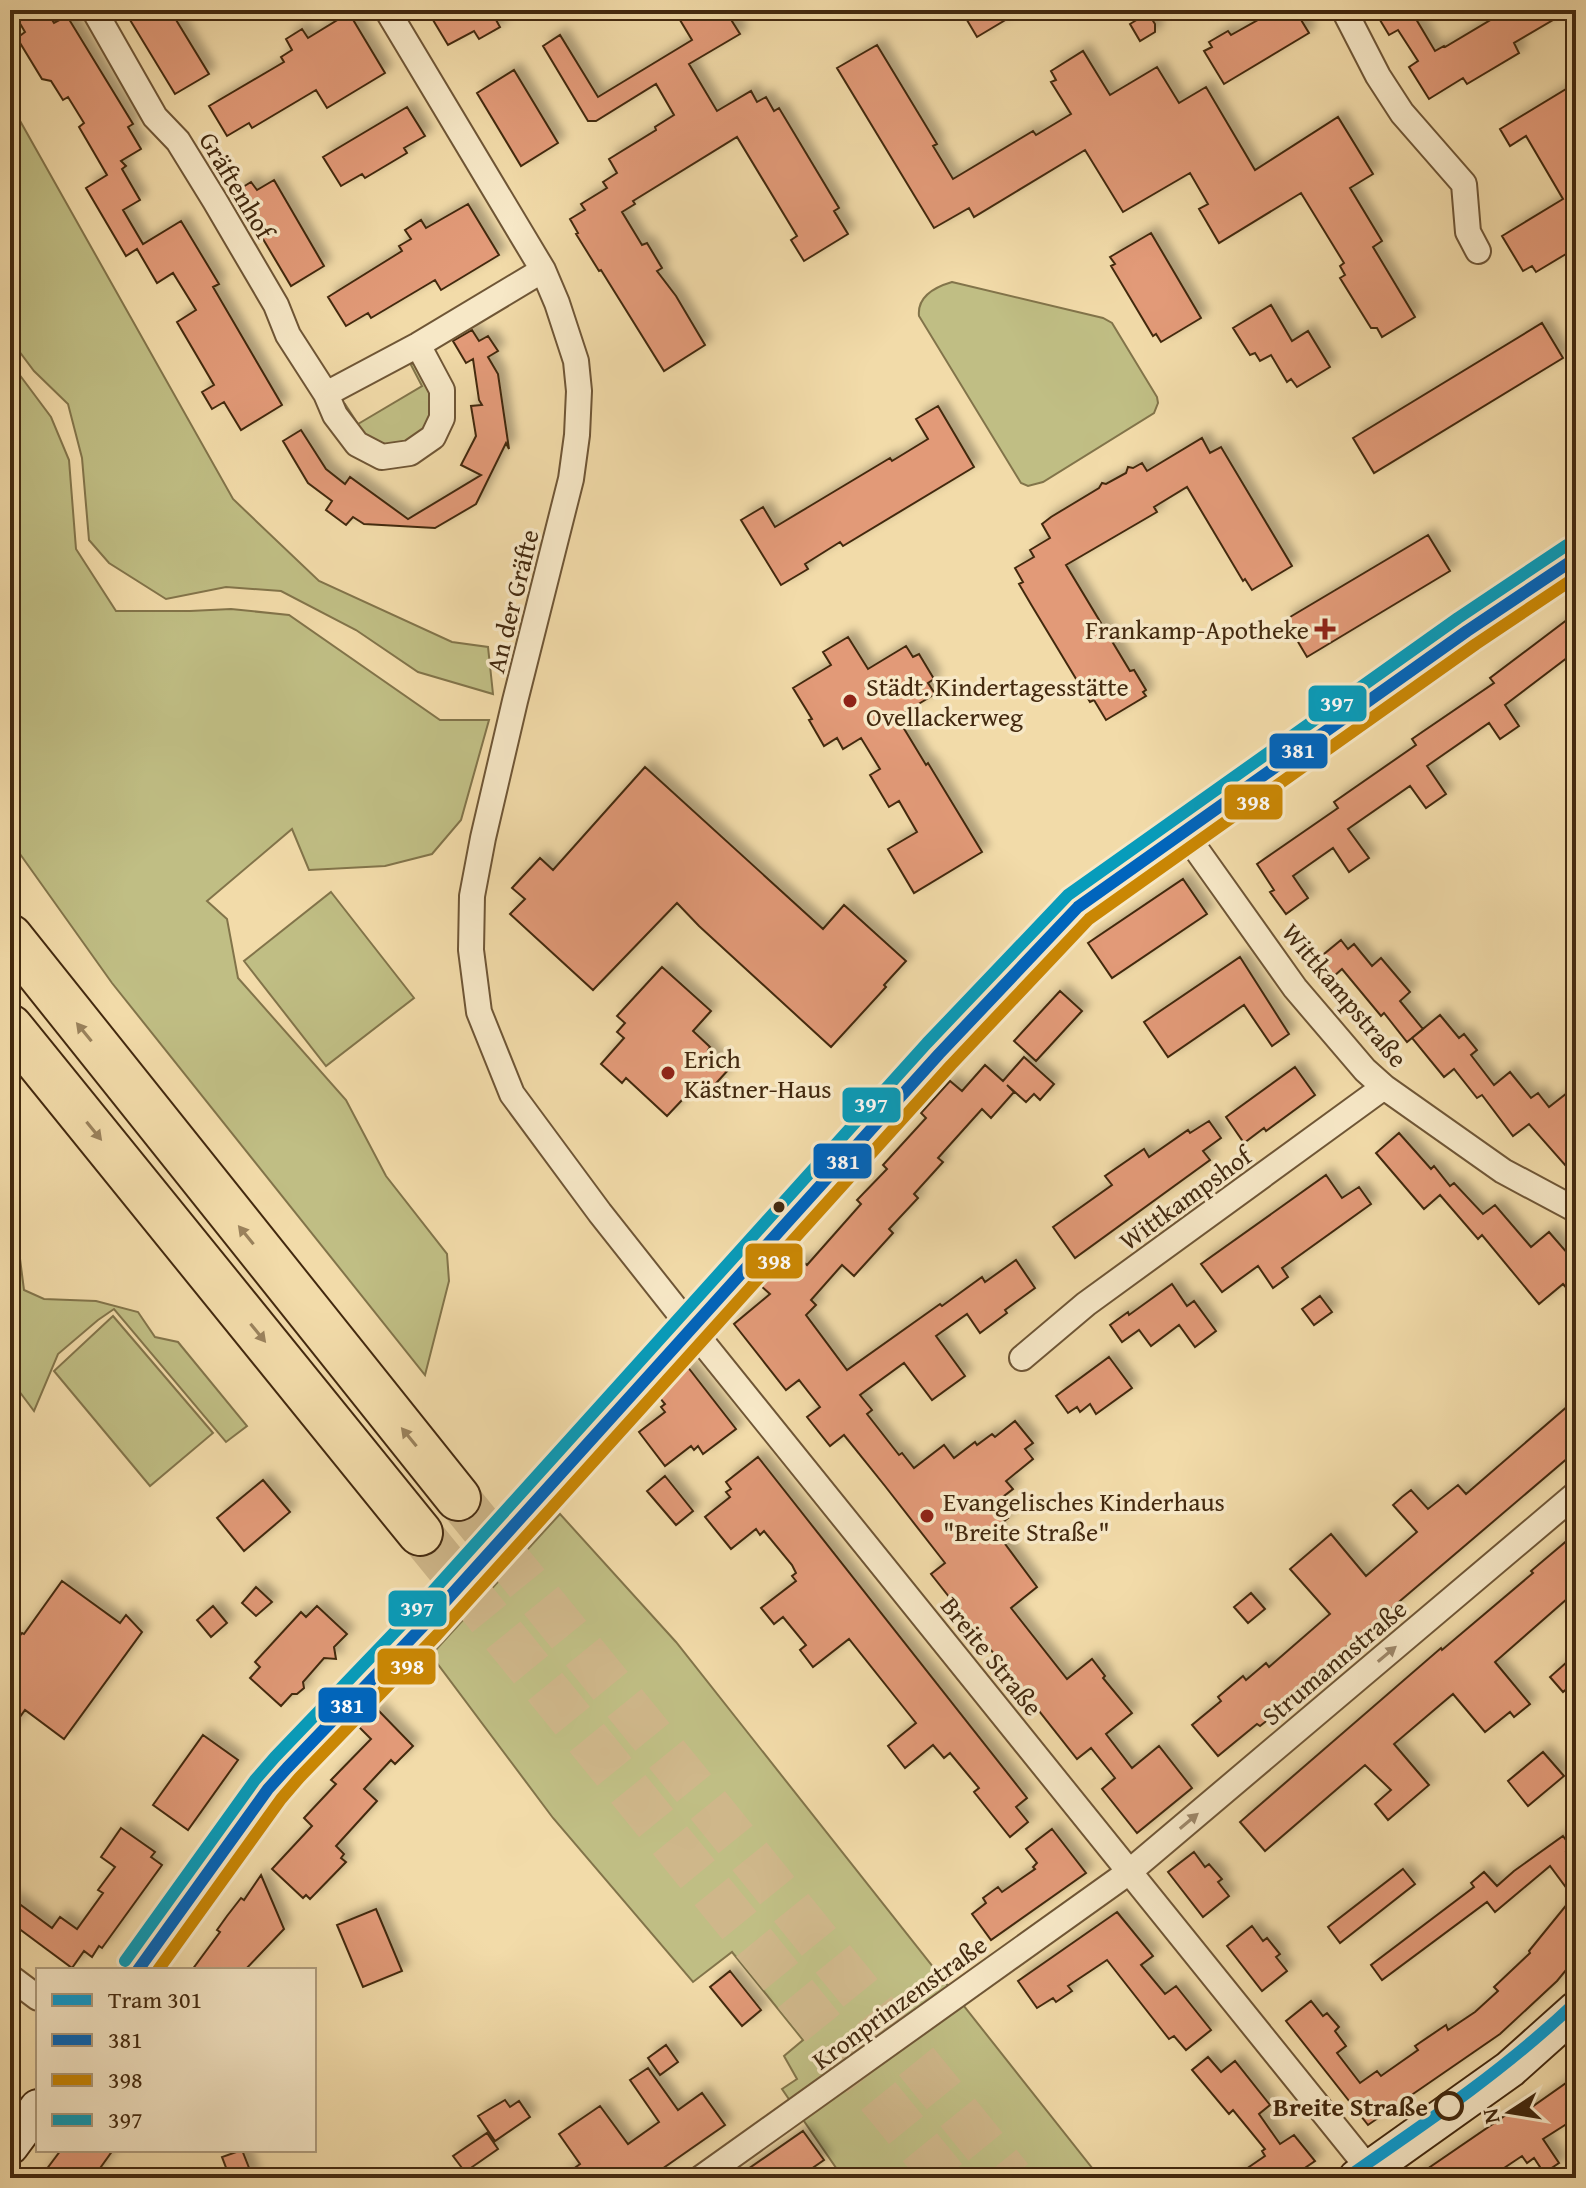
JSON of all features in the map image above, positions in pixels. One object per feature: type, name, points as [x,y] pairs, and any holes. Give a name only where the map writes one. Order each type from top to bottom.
[{"type":"highway","points":[[10,937],[458,1498]]},
{"type":"highway","points":[[10,1027],[420,1533]]},
{"type":"street","name":"Gräftenhof","points":[[94,10],[155,117],[178,141],[215,201],[276,305],[288,335],[326,394],[335,415],[357,444],[382,457],[410,453],[433,437],[442,418],[442,390],[418,345]]},
{"type":"street","name":"An der Gräfte","points":[[387,10],[543,270],[576,361],[579,391],[577,435],[567,495],[515,701],[472,896],[471,950],[479,1012],[512,1094],[600,1213],[691,1328]]},
{"type":"street","points":[[1344,10],[1378,76],[1402,113],[1464,184],[1468,232],[1478,251]]},
{"type":"street","points":[[326,394],[418,345],[543,270]]},
{"type":"street","points":[[139,1968],[268,1789],[427,1621],[929,1065],[1078,907],[1467,631],[1576,558]]},
{"type":"street","name":"Wittkampstraße","points":[[1184,832],[1295,988],[1365,1070],[1384,1087],[1503,1171],[1576,1210]]},
{"type":"street","name":"Wittkampshof","points":[[1022,1358],[1086,1304],[1384,1087]]},
{"type":"street","name":"Breite Straße","points":[[691,1328],[1129,1872],[1363,2174]]},
{"type":"street","name":"Strumannstraße","points":[[1129,1872],[1576,1494]]},
{"type":"street","name":"Kronprinzenstraße","points":[[701,2178],[1129,1872]]},
{"type":"street","points":[[10,1977],[36,1996]]},
{"type":"street","points":[[1363,2174],[1510,2069],[1576,2010]]},
{"type":"street","points":[[10,2146],[36,2111]]},
{"type":"shaded area","points":[[10,103],[233,499],[319,581],[452,642],[488,647],[493,694],[418,672],[356,630],[281,591],[226,587],[166,599],[109,563],[89,540],[82,458],[68,404],[34,371],[10,339]]},
{"type":"shaded area","points":[[952,282],[1103,318],[1112,323],[1157,397],[1154,413],[1043,482],[1028,486],[1021,483],[919,316],[924,298]]},
{"type":"shaded area","points":[[10,362],[51,417],[69,460],[76,549],[116,611],[231,609],[289,615],[440,720],[489,720],[461,820],[432,854],[385,866],[309,870],[292,829],[207,901],[227,919],[238,978],[346,1100],[386,1176],[447,1254],[449,1281],[425,1375],[112,983],[10,840]]},
{"type":"shaded area","points":[[414,362],[432,397],[432,410],[426,424],[416,437],[402,445],[392,447],[370,443],[341,406],[345,404],[358,424],[422,386],[411,365]]},
{"type":"shaded area","points":[[331,892],[414,998],[326,1066],[244,961]]},
{"type":"shaded area","points":[[10,1230],[19,1251],[24,1290],[44,1299],[96,1301],[138,1312],[155,1337],[178,1342],[247,1426],[226,1442],[114,1309],[58,1354],[34,1411],[10,1379]]},
{"type":"shaded area","points":[[113,1316],[213,1433],[150,1486],[54,1371]]},
{"type":"shaded area","points":[[560,1514],[676,1642],[1100,2178],[843,2178],[782,2089],[797,2079],[784,2056],[803,2040],[732,1952],[693,1982],[553,1818],[431,1655]]},
{"type":"building","points":[[12,10],[46,10],[54,23],[67,16],[133,124],[128,127],[141,149],[121,161],[126,166],[122,169],[140,200],[123,210],[143,244],[181,221],[219,284],[213,287],[282,405],[241,430],[224,402],[212,409],[202,392],[214,385],[177,322],[196,310],[173,273],[157,283],[137,249],[126,256],[86,188],[107,175],[79,127],[84,123],[68,97],[63,100],[51,81],[42,79],[17,38],[25,32]]},
{"type":"building","points":[[124,10],[170,10],[209,74],[175,94]]},
{"type":"building","points":[[427,10],[508,10],[495,18],[500,27],[479,39],[474,31],[448,45]]},
{"type":"building","points":[[674,10],[725,10],[740,34],[689,64],[717,111],[751,91],[757,102],[766,97],[774,111],[779,108],[839,208],[834,211],[848,234],[804,261],[791,240],[797,236],[737,137],[633,201],[635,204],[622,212],[642,245],[647,243],[662,268],[657,271],[705,345],[664,371],[576,234],[570,219],[585,210],[581,204],[607,188],[603,182],[617,173],[609,159],[674,115],[656,84],[596,121],[588,121],[543,46],[560,35],[598,97],[692,40]]},
{"type":"building","points":[[961,10],[1022,10],[977,37]]},
{"type":"building","points":[[1259,10],[1295,10],[1309,33],[1224,84],[1204,51],[1212,47],[1209,42],[1228,31],[1231,35],[1263,17]]},
{"type":"building","points":[[1374,10],[1431,10],[1416,19],[1435,51],[1497,16],[1494,10],[1570,10],[1514,43],[1519,53],[1467,84],[1463,78],[1429,99],[1409,67],[1418,61],[1398,30],[1389,35]]},
{"type":"building","points":[[349,13],[385,73],[327,108],[316,90],[252,128],[249,123],[227,136],[209,106],[284,62],[281,57],[292,50],[286,39],[302,29],[308,38]]},
{"type":"building","points":[[1148,13],[1155,24],[1155,32],[1140,41],[1130,24]]},
{"type":"building","points":[[877,45],[937,144],[933,146],[953,179],[1033,131],[1036,135],[1071,114],[1051,82],[1056,80],[1051,71],[1083,51],[1110,95],[1157,67],[1179,103],[1206,87],[1255,170],[1338,117],[1373,174],[1350,188],[1382,241],[1373,247],[1415,317],[1382,337],[1377,328],[1371,328],[1340,278],[1345,275],[1340,266],[1344,263],[1301,193],[1219,243],[1199,209],[1208,204],[1190,173],[1123,212],[1085,150],[974,217],[969,208],[934,228],[837,68]]},
{"type":"building","points":[[514,70],[558,143],[521,166],[477,93]]},
{"type":"building","points":[[1576,83],[1576,248],[1536,272],[1532,266],[1523,271],[1502,236],[1563,199],[1526,136],[1510,146],[1500,129]]},
{"type":"building","points":[[407,107],[425,136],[404,148],[407,153],[365,178],[362,174],[341,186],[323,157]]},
{"type":"building","points":[[274,180],[324,266],[291,286],[235,192],[251,182],[257,190]]},
{"type":"building","points":[[468,204],[499,255],[441,290],[435,280],[371,318],[368,313],[346,326],[328,297],[402,251],[399,246],[411,239],[405,230],[421,220],[426,228]]},
{"type":"building","points":[[1151,233],[1201,318],[1161,342],[1156,334],[1153,336],[1111,266],[1115,264],[1110,257]]},
{"type":"building","points":[[1271,305],[1292,341],[1308,331],[1330,367],[1297,387],[1291,379],[1287,382],[1271,355],[1260,361],[1255,353],[1250,355],[1233,328]]},
{"type":"building","points":[[1542,323],[1563,358],[1374,473],[1353,438]]},
{"type":"building","points":[[472,330],[479,341],[488,336],[498,351],[488,357],[498,374],[509,449],[506,443],[476,504],[435,528],[364,524],[353,517],[346,525],[326,510],[332,501],[308,483],[283,441],[301,430],[326,469],[345,484],[350,477],[408,519],[481,475],[461,465],[476,436],[471,406],[482,405],[473,359],[466,363],[453,341]]},
{"type":"building","points":[[938,406],[974,467],[843,546],[840,542],[805,564],[808,569],[781,585],[741,520],[763,507],[775,527],[890,458],[892,461],[928,439],[916,419]]},
{"type":"building","points":[[1202,438],[1210,453],[1221,447],[1292,566],[1252,590],[1245,579],[1243,581],[1187,487],[1154,507],[1157,512],[1066,565],[1130,671],[1134,670],[1146,690],[1143,692],[1146,696],[1106,720],[1094,700],[1090,702],[1032,606],[1019,584],[1023,582],[1015,568],[1034,557],[1030,550],[1050,538],[1042,524],[1051,517],[1099,488],[1102,483],[1106,484],[1126,473],[1128,467],[1142,463],[1147,471]]},
{"type":"building","points":[[1428,535],[1450,571],[1307,657],[1285,620]]},
{"type":"building","points":[[1576,613],[1576,651],[1505,705],[1519,726],[1500,739],[1489,723],[1427,766],[1446,794],[1426,808],[1410,786],[1348,829],[1369,858],[1349,872],[1333,848],[1293,876],[1308,898],[1286,914],[1270,892],[1274,890],[1257,864],[1338,808],[1334,802],[1416,745],[1412,739],[1494,683],[1490,678]]},
{"type":"building","points":[[848,637],[868,669],[906,646],[913,657],[919,654],[934,679],[928,683],[935,694],[897,717],[982,852],[914,893],[888,849],[917,832],[899,801],[889,807],[870,775],[880,769],[861,738],[843,749],[837,738],[824,746],[793,688],[831,665],[823,652]]},
{"type":"building","points":[[645,767],[823,929],[844,905],[906,961],[831,1047],[677,903],[593,990],[510,914],[525,899],[512,888],[540,858],[553,870]]},
{"type":"building","points":[[1183,879],[1207,914],[1112,978],[1088,943]]},
{"type":"building","points":[[1341,940],[1348,949],[1354,944],[1372,966],[1381,958],[1410,992],[1400,1001],[1423,1029],[1407,1042],[1342,969],[1333,977],[1318,959]]},
{"type":"building","points":[[1240,957],[1289,1034],[1272,1046],[1244,1005],[1168,1057],[1144,1022]]},
{"type":"building","points":[[662,967],[711,1011],[693,1031],[729,1069],[709,1091],[699,1082],[667,1116],[626,1078],[622,1083],[601,1064],[624,1038],[617,1032],[625,1023],[617,1016]]},
{"type":"building","points":[[1060,991],[1082,1011],[1036,1061],[1014,1041]]},
{"type":"building","points":[[1440,1015],[1459,1038],[1464,1034],[1477,1050],[1471,1055],[1494,1085],[1510,1072],[1531,1098],[1538,1093],[1549,1107],[1576,1086],[1576,1157],[1565,1165],[1529,1124],[1513,1136],[1482,1095],[1477,1098],[1454,1069],[1444,1077],[1412,1038]]},
{"type":"building","points":[[1024,1057],[1054,1084],[1040,1100],[1034,1094],[1026,1102],[1007,1085],[1014,1092],[991,1118],[982,1109],[938,1158],[943,1162],[914,1194],[918,1198],[889,1229],[893,1233],[854,1276],[842,1265],[811,1300],[816,1305],[806,1315],[847,1370],[940,1304],[942,1306],[982,1277],[985,1282],[1016,1260],[1035,1288],[980,1333],[967,1314],[936,1336],[965,1376],[932,1400],[904,1363],[860,1395],[872,1410],[867,1414],[899,1455],[902,1453],[914,1468],[944,1445],[954,1458],[975,1442],[977,1445],[992,1434],[995,1437],[1015,1421],[1033,1443],[1025,1449],[1033,1459],[1006,1481],[1013,1489],[995,1503],[1008,1518],[994,1529],[1037,1587],[1011,1608],[1067,1679],[1092,1659],[1105,1676],[1103,1678],[1132,1713],[1106,1734],[1132,1768],[1159,1746],[1192,1788],[1137,1833],[1102,1789],[1115,1778],[1091,1748],[1077,1759],[931,1574],[945,1563],[885,1486],[844,1435],[830,1446],[807,1417],[820,1407],[799,1380],[786,1390],[734,1324],[770,1294],[761,1286],[787,1258],[797,1267],[802,1261],[807,1265],[861,1204],[857,1200],[887,1169],[883,1165],[926,1118],[921,1113],[950,1081],[962,1091],[985,1065],[1003,1081]]},
{"type":"building","points":[[1295,1067],[1315,1095],[1244,1143],[1226,1117]]},
{"type":"building","points":[[1209,1121],[1221,1138],[1203,1151],[1210,1160],[1075,1258],[1053,1227],[1112,1185],[1105,1176],[1144,1149],[1149,1157],[1188,1130],[1190,1133]]},
{"type":"building","points":[[1399,1133],[1431,1169],[1434,1166],[1450,1186],[1454,1183],[1483,1214],[1495,1205],[1531,1247],[1549,1232],[1576,1263],[1576,1299],[1563,1284],[1539,1304],[1482,1235],[1478,1239],[1440,1195],[1424,1209],[1376,1153]]},
{"type":"building","points":[[1326,1175],[1342,1198],[1359,1187],[1371,1204],[1282,1268],[1288,1277],[1273,1288],[1258,1266],[1222,1292],[1201,1264]]},
{"type":"building","points":[[1172,1284],[1187,1306],[1194,1301],[1216,1331],[1195,1347],[1179,1325],[1151,1346],[1139,1330],[1122,1342],[1110,1325]]},
{"type":"building","points":[[1320,1296],[1332,1312],[1314,1325],[1302,1309]]},
{"type":"building","points":[[1109,1357],[1132,1388],[1096,1414],[1090,1404],[1080,1412],[1077,1407],[1068,1413],[1056,1396]]},
{"type":"building","points":[[687,1366],[736,1429],[703,1454],[698,1446],[694,1450],[691,1446],[665,1466],[639,1432],[665,1412],[661,1407],[665,1404],[659,1397]]},
{"type":"building","points":[[1576,1399],[1576,1451],[1292,1693],[1271,1712],[1274,1715],[1260,1726],[1257,1724],[1218,1756],[1192,1725],[1221,1701],[1218,1697],[1243,1676],[1246,1680],[1266,1663],[1269,1667],[1330,1614],[1290,1569],[1331,1534],[1366,1576],[1417,1532],[1393,1505],[1402,1497],[1411,1490],[1428,1509],[1458,1485],[1466,1494]]},
{"type":"building","points":[[758,1457],[1027,1798],[1016,1807],[1028,1822],[1010,1837],[974,1792],[979,1788],[950,1753],[944,1758],[933,1745],[905,1768],[888,1746],[916,1723],[849,1639],[813,1667],[800,1650],[806,1645],[783,1617],[774,1624],[761,1608],[796,1581],[792,1576],[796,1573],[792,1565],[764,1531],[760,1535],[756,1529],[731,1549],[705,1517],[730,1497],[726,1492],[731,1489],[726,1482]]},
{"type":"building","points":[[665,1476],[693,1511],[676,1525],[647,1491]]},
{"type":"building","points":[[263,1480],[290,1512],[244,1551],[217,1518]]},
{"type":"building","points":[[1576,1533],[1576,1591],[1495,1662],[1530,1704],[1514,1717],[1510,1712],[1485,1732],[1453,1694],[1394,1744],[1429,1785],[1388,1820],[1375,1804],[1391,1790],[1365,1765],[1265,1851],[1240,1822]]},
{"type":"building","points":[[62,1581],[120,1623],[126,1615],[142,1632],[64,1739],[25,1710],[10,1731],[10,1649]]},
{"type":"building","points":[[256,1587],[272,1602],[256,1616],[242,1603]]},
{"type":"building","points":[[1251,1593],[1265,1609],[1248,1623],[1234,1607]]},
{"type":"building","points":[[213,1606],[227,1623],[211,1637],[197,1620]]},
{"type":"building","points":[[317,1606],[347,1634],[334,1647],[336,1659],[324,1658],[303,1682],[304,1688],[292,1694],[281,1706],[250,1678],[260,1667],[255,1662],[301,1612],[306,1617]]},
{"type":"building","points":[[1576,1654],[1576,1681],[1563,1692],[1550,1677]]},
{"type":"building","points":[[377,1709],[413,1746],[395,1764],[391,1760],[364,1789],[377,1801],[336,1846],[344,1854],[341,1858],[346,1862],[310,1899],[306,1895],[303,1898],[272,1869],[312,1826],[304,1818],[336,1784],[331,1780],[371,1739],[359,1727]]},
{"type":"building","points":[[203,1735],[238,1760],[188,1830],[153,1805]]},
{"type":"building","points":[[1543,1752],[1564,1776],[1528,1806],[1508,1781]]},
{"type":"building","points":[[121,1828],[155,1852],[151,1857],[162,1865],[102,1948],[99,1946],[92,1957],[84,1951],[72,1968],[10,1922],[10,1897],[52,1928],[60,1917],[77,1929],[103,1893],[98,1890],[115,1867],[101,1857]]},
{"type":"building","points":[[1052,1829],[1086,1873],[991,1940],[972,1914],[986,1903],[983,1898],[998,1887],[1002,1892],[1035,1869],[1033,1867],[1037,1863],[1026,1849]]},
{"type":"building","points":[[1563,1836],[1571,1847],[1566,1852],[1576,1867],[1576,1958],[1557,1981],[1500,2034],[1368,2125],[1286,2021],[1311,2001],[1323,2016],[1327,2013],[1339,2027],[1335,2031],[1346,2046],[1337,2053],[1360,2083],[1377,2071],[1381,2076],[1418,2050],[1415,2046],[1446,2025],[1448,2030],[1475,2012],[1498,1991],[1494,1987],[1530,1953],[1573,1897],[1550,1866],[1495,1912],[1487,1902],[1382,1980],[1371,1965],[1474,1887],[1471,1883],[1484,1872],[1497,1886]]},
{"type":"building","points":[[1194,1852],[1205,1867],[1209,1864],[1222,1879],[1218,1882],[1229,1896],[1203,1917],[1168,1872]]},
{"type":"building","points":[[1403,1869],[1415,1884],[1340,1943],[1328,1927]]},
{"type":"building","points":[[261,1875],[284,1929],[247,1968],[193,1968],[220,1932],[217,1930],[227,1916],[241,1898],[244,1900]]},
{"type":"building","points":[[376,1909],[402,1971],[363,1987],[337,1925]]},
{"type":"building","points":[[1117,1912],[1153,1956],[1141,1965],[1165,1994],[1176,1986],[1211,2030],[1186,2050],[1174,2036],[1169,2039],[1107,1960],[1068,1986],[1072,1991],[1056,2002],[1053,1998],[1037,2008],[1018,1981]]},
{"type":"building","points":[[1252,1926],[1263,1941],[1267,1938],[1280,1954],[1276,1957],[1287,1971],[1262,1991],[1227,1946]]},
{"type":"building","points":[[730,1971],[761,2010],[742,2026],[710,1987]]},
{"type":"building","points":[[666,2045],[678,2062],[660,2075],[648,2058]]},
{"type":"building","points":[[1208,2057],[1221,2072],[1235,2061],[1270,2105],[1259,2114],[1280,2144],[1294,2135],[1315,2161],[1290,2178],[1233,2178],[1265,2156],[1262,2151],[1265,2149],[1233,2110],[1229,2114],[1192,2070]]},
{"type":"building","points":[[648,2068],[678,2110],[702,2093],[725,2125],[649,2178],[561,2178],[580,2164],[559,2134],[600,2106],[628,2144],[659,2122],[630,2080]]},
{"type":"building","points":[[1576,2076],[1576,2118],[1543,2139],[1559,2163],[1544,2173],[1534,2158],[1527,2163],[1522,2156],[1489,2178],[1414,2178],[1525,2102],[1529,2109]]},
{"type":"building","points":[[505,2100],[510,2107],[519,2101],[530,2117],[495,2141],[478,2116]]},
{"type":"building","points":[[803,2131],[824,2160],[798,2178],[735,2178]]},
{"type":"building","points":[[487,2133],[498,2149],[465,2172],[453,2156]]},
{"type":"building","points":[[60,2152],[112,2152],[93,2178],[40,2178]]},
{"type":"building","points":[[243,2152],[253,2178],[230,2178],[222,2157]]},
{"type":"tunnel","points":[[458,1498],[1011,2178]]},
{"type":"tunnel","points":[[420,1533],[945,2178]]},
{"type":"tram line","name":"301","points":[[1346,2178],[1494,2073],[1576,2002]]},
{"type":"transit line","name":"397","points":[[125,1961],[255,1780],[275,1757],[413,1613],[927,1043],[1068,895],[1458,618],[1567,545]]},
{"type":"transit line","name":"381","points":[[139,1968],[268,1789],[425,1624],[939,1054],[1078,907],[1467,631],[1576,558]]},
{"type":"transit line","name":"398","points":[[159,1968],[299,1778],[437,1635],[951,1065],[1089,919],[1476,644],[1576,577]]},
{"type":"place","name":"Frankamp-Apotheke","points":[[1325,629]]},
{"type":"place","name":"Städt. Kindertagesstätte Ovellackerweg","points":[[850,701]]},
{"type":"place","name":"Erich Kästner-Haus","points":[[668,1073]]},
{"type":"place","name":"Evangelisches Kinderhaus \"Breite Straße\"","points":[[927,1516]]},
{"type":"place","name":"Breite Straße","points":[[1449,2106]]}]
